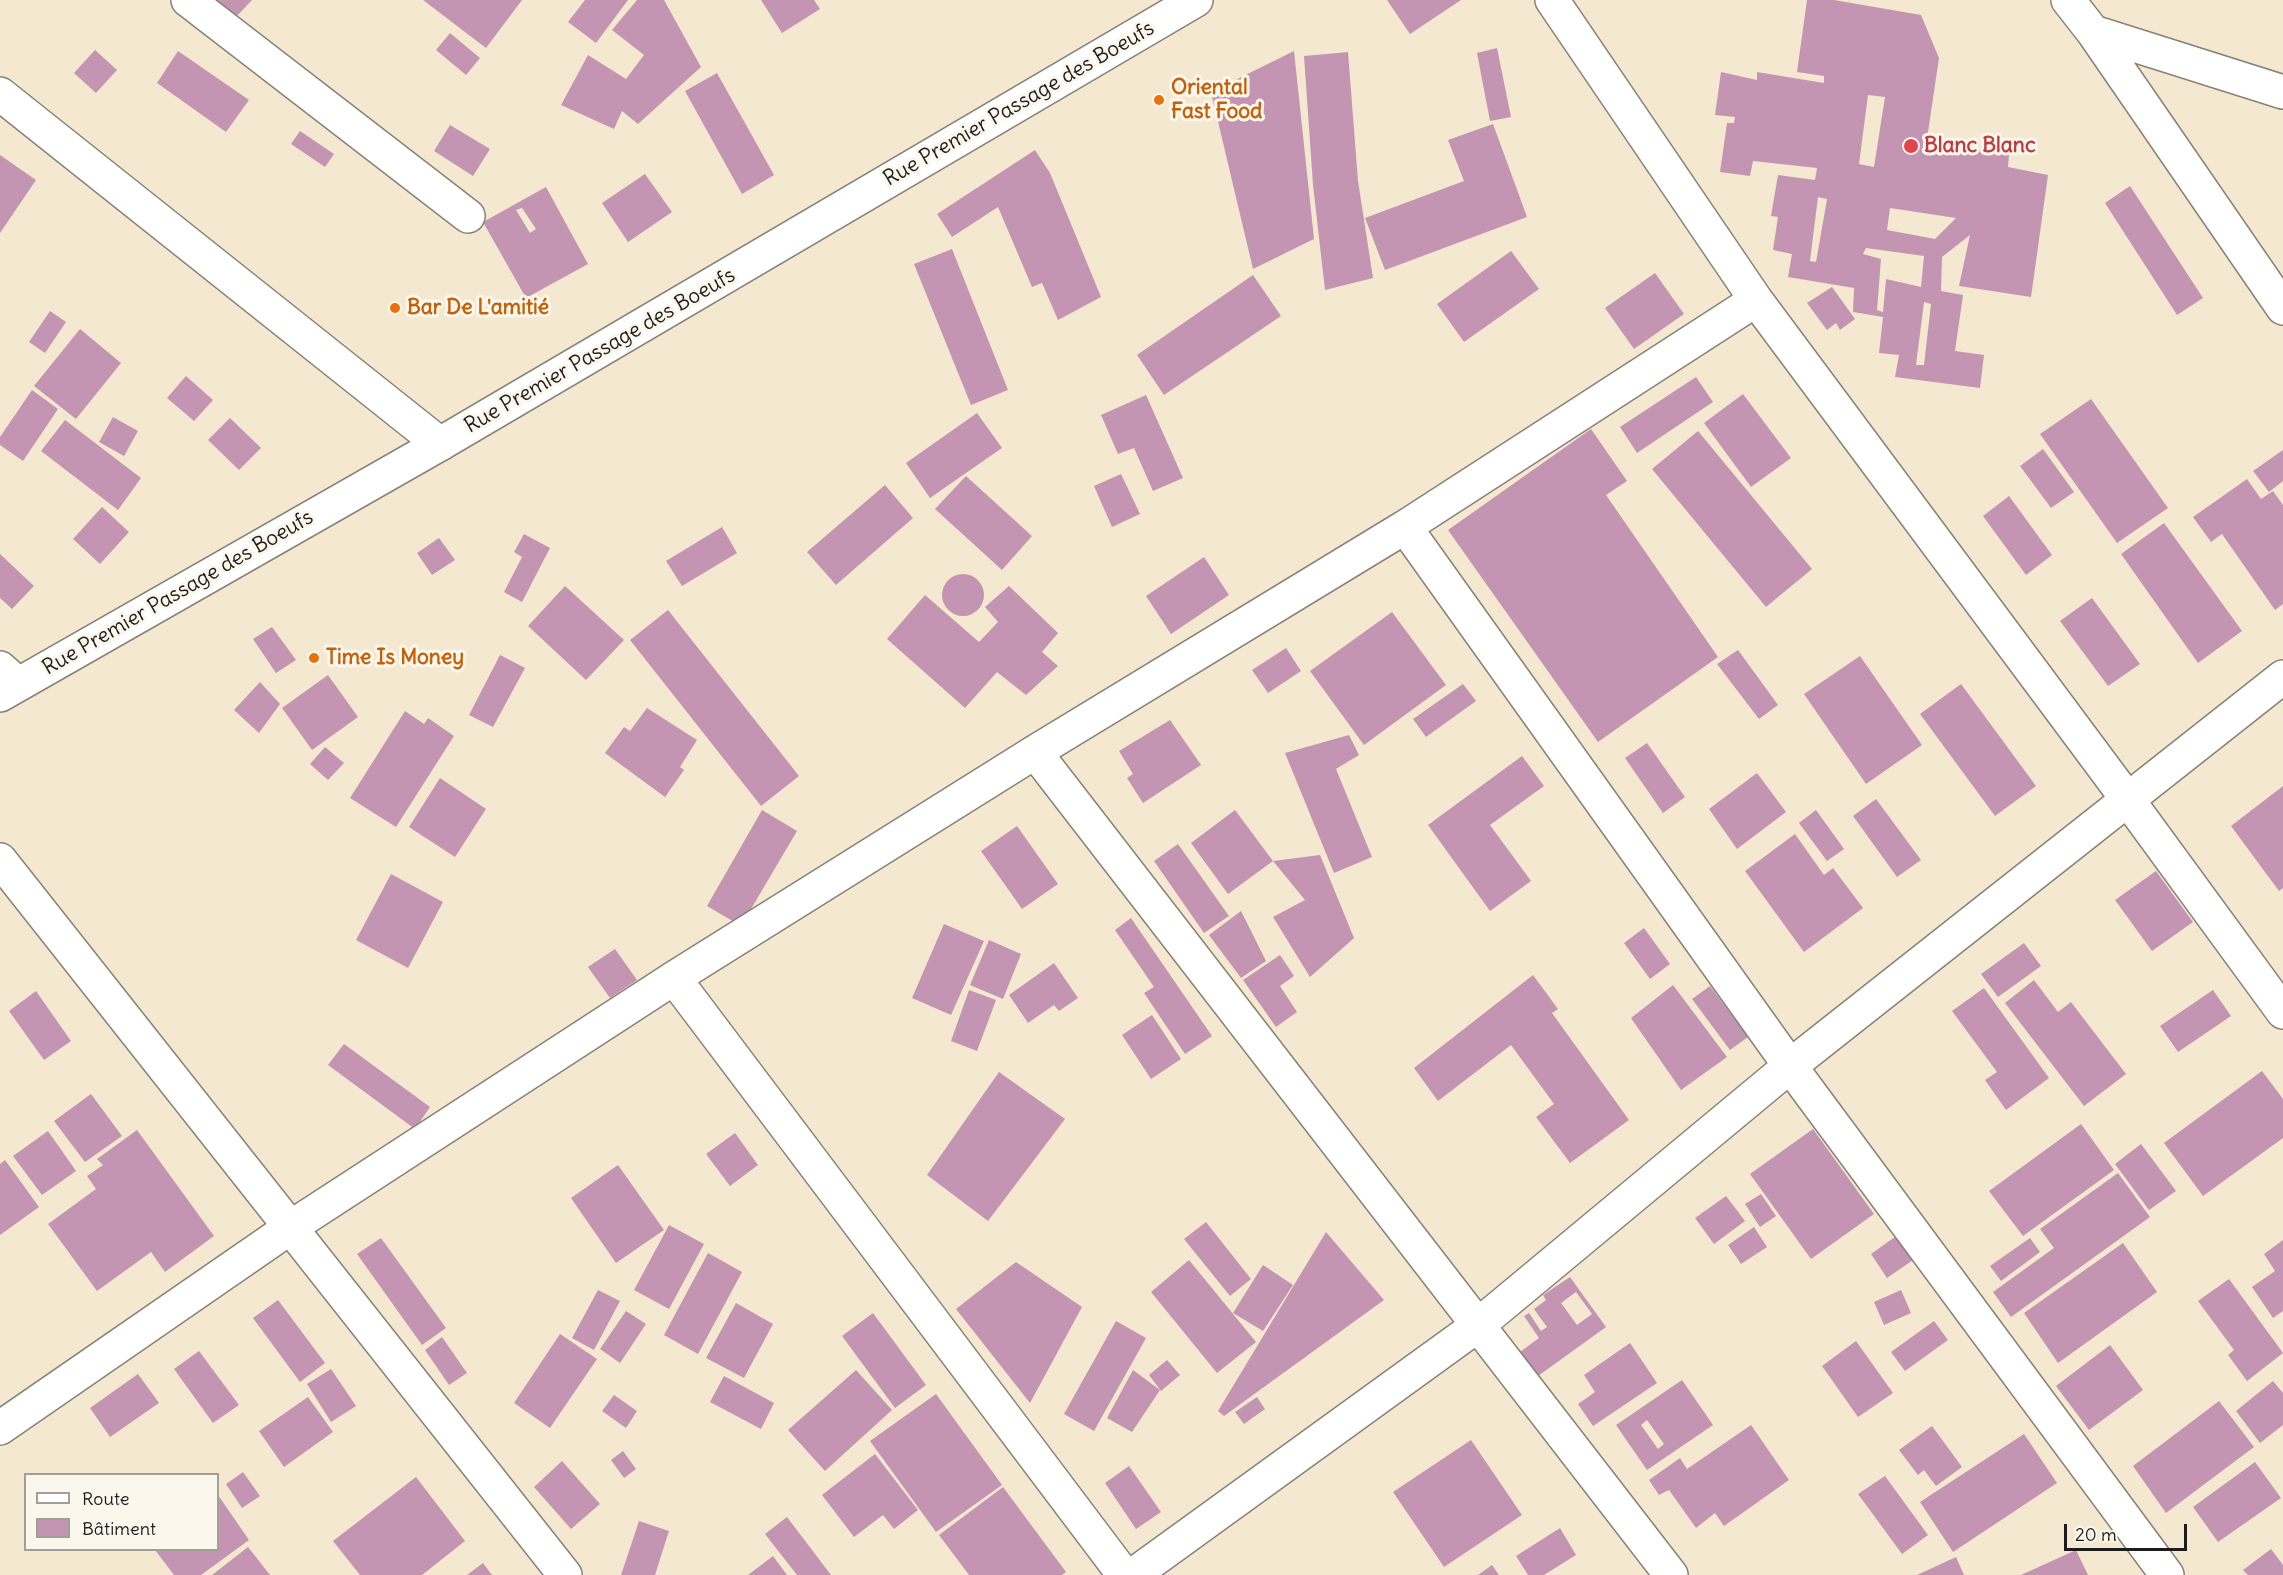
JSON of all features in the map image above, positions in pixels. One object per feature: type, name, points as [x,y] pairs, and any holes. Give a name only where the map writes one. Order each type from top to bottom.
[{"type":"street","points":[[188,0],[468,216]]},
{"type":"street","name":"Rue Premier Passage des Boeufs","points":[[6,682],[440,444],[1196,0]]},
{"type":"street","points":[[1552,0],[1756,300],[2283,1012]]},
{"type":"street","points":[[2068,0],[2093,32],[2283,308]]},
{"type":"street","points":[[2093,32],[2283,92]]},
{"type":"street","points":[[0,94],[440,444]]},
{"type":"street","points":[[0,1428],[291,1227],[674,978],[1035,752],[1405,527],[1756,300]]},
{"type":"street","points":[[1405,527],[1790,1066],[2167,1575]]},
{"type":"street","points":[[1133,1575],[1477,1326],[1790,1066],[2283,677]]},
{"type":"street","points":[[1035,752],[1671,1575]]},
{"type":"street","points":[[0,860],[565,1575]]},
{"type":"street","points":[[674,978],[1124,1575]]},
{"type":"building","points":[[215,0],[252,0],[235,18]]},
{"type":"building","points":[[423,0],[522,0],[486,48]]},
{"type":"building","points":[[585,0],[628,0],[596,43],[568,22]]},
{"type":"building","points":[[637,0],[664,0],[701,67],[638,124],[622,111],[614,129],[561,105],[588,55],[626,79],[644,55],[612,30]]},
{"type":"building","points":[[761,0],[814,0],[820,9],[782,33]]},
{"type":"building","points":[[1387,0],[1461,0],[1410,34]]},
{"type":"building","points":[[1807,0],[1834,0],[1921,15],[1939,58],[1927,139],[2009,155],[2008,167],[2048,175],[2031,297],[1959,286],[1970,235],[1942,257],[1941,291],[1963,295],[1955,351],[1984,355],[1980,388],[1895,377],[1899,355],[1879,353],[1883,317],[1853,312],[1854,288],[1788,277],[1792,254],[1773,250],[1778,217],[1771,216],[1778,175],[1815,180],[1817,168],[1753,161],[1750,176],[1720,172],[1727,123],[1734,123],[1735,117],[1715,115],[1721,72],[1757,80],[1757,72],[1824,83],[1824,76],[1797,72]],"holes":[[[1868,95],[1885,97],[1874,167],[1859,164]],[[1818,197],[1827,199],[1816,262],[1810,261]],[[1890,208],[1956,218],[1935,239],[1887,230]],[[1866,248],[1924,256],[1921,287],[1886,279],[1883,312],[1877,310],[1881,259],[1863,254]],[[1924,302],[1931,304],[1924,365],[1916,365]]]},
{"type":"building","points":[[450,33],[480,58],[466,75],[436,50]]},
{"type":"building","points":[[1497,48],[1511,117],[1490,121],[1477,53]]},
{"type":"building","points":[[95,50],[117,70],[96,93],[74,73]]},
{"type":"building","points":[[178,51],[249,100],[226,132],[157,83]]},
{"type":"building","points":[[1294,51],[1314,239],[1253,269],[1211,92]]},
{"type":"building","points":[[1348,52],[1358,181],[1373,278],[1325,290],[1313,185],[1304,56]]},
{"type":"building","points":[[717,73],[774,175],[742,194],[685,91]]},
{"type":"building","points":[[1493,124],[1527,217],[1385,270],[1365,218],[1464,181],[1448,140]]},
{"type":"building","points":[[450,125],[490,149],[473,176],[434,151]]},
{"type":"building","points":[[300,131],[334,154],[325,167],[291,144]]},
{"type":"building","points":[[1035,150],[1050,173],[1101,297],[1058,320],[1042,283],[1032,287],[998,207],[952,237],[937,214]]},
{"type":"building","points":[[0,155],[36,180],[0,233]]},
{"type":"building","points":[[645,174],[672,212],[628,242],[602,203]]},
{"type":"building","points":[[2130,186],[2203,298],[2177,315],[2105,203]]},
{"type":"building","points":[[546,187],[588,264],[526,298],[483,222]],"holes":[[[522,208],[536,229],[530,233],[516,210]]]},
{"type":"building","points":[[952,249],[1008,390],[971,405],[914,264]]},
{"type":"building","points":[[1511,251],[1539,289],[1464,342],[1437,304]]},
{"type":"building","points":[[1655,273],[1684,314],[1634,349],[1605,308]]},
{"type":"building","points":[[1253,275],[1281,316],[1164,395],[1137,355]]},
{"type":"building","points":[[1832,287],[1855,319],[1840,330],[1836,323],[1827,330],[1807,303]]},
{"type":"building","points":[[50,311],[66,322],[45,353],[29,342]]},
{"type":"building","points":[[80,329],[121,363],[76,419],[34,386]]},
{"type":"building","points":[[186,376],[213,400],[194,421],[167,398]]},
{"type":"building","points":[[1696,377],[1713,402],[1637,453],[1620,427]]},
{"type":"building","points":[[32,390],[58,409],[23,461],[0,445],[0,437]]},
{"type":"building","points":[[1743,394],[1791,458],[1751,487],[1704,423]]},
{"type":"building","points":[[1146,395],[1183,478],[1153,491],[1134,448],[1118,454],[1101,415]]},
{"type":"building","points":[[2091,399],[2168,508],[2117,543],[2040,434]]},
{"type":"building","points":[[977,413],[1002,448],[930,498],[906,463]]},
{"type":"building","points":[[113,417],[138,431],[124,456],[99,442]]},
{"type":"building","points":[[230,418],[261,448],[239,470],[208,440]]},
{"type":"building","points":[[65,420],[141,478],[118,510],[41,451]]},
{"type":"building","points":[[1591,429],[1627,481],[1606,495],[1718,657],[1598,742],[1448,530]]},
{"type":"building","points":[[1698,431],[1812,569],[1766,607],[1652,469]]},
{"type":"building","points":[[2043,449],[2074,492],[2051,508],[2020,466]]},
{"type":"building","points":[[2283,450],[2283,481],[2269,492],[2253,471]]},
{"type":"building","points":[[1121,474],[1140,514],[1112,527],[1094,486]]},
{"type":"building","points":[[966,476],[1032,536],[1002,570],[935,509]]},
{"type":"building","points":[[2247,479],[2261,499],[2273,491],[2283,505],[2283,604],[2275,610],[2222,534],[2211,542],[2193,517]]},
{"type":"building","points":[[885,485],[913,518],[836,585],[807,552]]},
{"type":"building","points":[[2009,496],[2052,555],[2026,575],[1983,516]]},
{"type":"building","points":[[102,507],[129,532],[100,564],[73,539]]},
{"type":"building","points":[[2164,523],[2242,631],[2198,663],[2121,554]]},
{"type":"building","points":[[722,527],[737,553],[682,586],[666,561]]},
{"type":"building","points":[[524,534],[550,548],[522,602],[504,592],[522,557],[514,552]]},
{"type":"building","points":[[439,538],[455,560],[432,575],[417,553]]},
{"type":"building","points":[[0,554],[34,586],[12,609],[0,598]]},
{"type":"building","points":[[1204,557],[1229,595],[1171,634],[1146,596]]},
{"type":"building","points":[[963,574],[971,575],[978,580],[983,587],[983,603],[978,610],[971,615],[963,616],[955,615],[948,610],[943,603],[942,595],[943,587],[948,580],[955,575]]},
{"type":"building","points":[[565,586],[624,640],[586,680],[528,626]]},
{"type":"building","points":[[1009,586],[1058,633],[1042,652],[1058,666],[1026,695],[997,672],[965,708],[887,639],[925,595],[979,642],[998,622],[985,607]]},
{"type":"building","points":[[2092,598],[2140,664],[2108,686],[2060,621]]},
{"type":"building","points":[[668,610],[799,776],[761,806],[630,640]]},
{"type":"building","points":[[1392,612],[1446,685],[1364,745],[1310,671]]},
{"type":"building","points":[[272,627],[296,660],[276,673],[253,639]]},
{"type":"building","points":[[1286,648],[1301,671],[1268,693],[1252,670]]},
{"type":"building","points":[[1738,650],[1778,705],[1759,719],[1717,664]]},
{"type":"building","points":[[500,655],[525,668],[493,727],[469,715]]},
{"type":"building","points":[[1860,656],[1922,745],[1866,784],[1804,694]]},
{"type":"building","points":[[328,675],[358,717],[312,750],[282,708]]},
{"type":"building","points":[[260,682],[280,704],[259,733],[234,710]]},
{"type":"building","points":[[1463,684],[1476,701],[1426,737],[1413,719]]},
{"type":"building","points":[[1961,684],[2036,786],[1995,816],[1920,714]]},
{"type":"building","points":[[647,708],[697,740],[680,767],[684,770],[665,797],[605,753],[624,727],[630,731]]},
{"type":"building","points":[[405,711],[424,724],[428,718],[454,736],[396,827],[350,798]]},
{"type":"building","points":[[1170,720],[1201,765],[1143,803],[1127,778],[1133,774],[1119,751]]},
{"type":"building","points":[[1349,735],[1359,755],[1336,769],[1372,857],[1334,873],[1285,753]]},
{"type":"building","points":[[1647,743],[1685,797],[1663,813],[1625,758]]},
{"type":"building","points":[[325,747],[344,763],[328,780],[310,764]]},
{"type":"building","points":[[1522,756],[1544,786],[1490,825],[1531,881],[1490,911],[1428,825]]},
{"type":"building","points":[[1757,773],[1786,812],[1737,849],[1709,809]]},
{"type":"building","points":[[440,778],[486,809],[455,857],[409,827]]},
{"type":"building","points":[[2283,786],[2283,888],[2279,891],[2231,826]]},
{"type":"building","points":[[1876,799],[1921,860],[1897,877],[1853,816]]},
{"type":"building","points":[[762,810],[797,831],[741,926],[707,906]]},
{"type":"building","points":[[1235,810],[1273,861],[1228,894],[1191,843]]},
{"type":"building","points":[[1816,810],[1844,849],[1827,861],[1799,823]]},
{"type":"building","points":[[1017,826],[1058,884],[1022,909],[981,851]]},
{"type":"building","points":[[1795,834],[1824,875],[1833,868],[1863,908],[1804,952],[1745,871]]},
{"type":"building","points":[[1178,844],[1229,916],[1204,933],[1154,861]]},
{"type":"building","points":[[1320,855],[1354,938],[1310,977],[1273,917],[1305,900],[1273,861]]},
{"type":"building","points":[[2156,871],[2193,922],[2152,951],[2115,900]]},
{"type":"building","points":[[391,874],[443,902],[408,968],[356,940]]},
{"type":"building","points":[[1241,911],[1266,961],[1241,978],[1209,935]]},
{"type":"building","points":[[1131,918],[1212,1036],[1185,1054],[1144,993],[1154,987],[1115,930]]},
{"type":"building","points":[[944,924],[984,941],[951,1015],[912,998]]},
{"type":"building","points":[[1644,928],[1670,964],[1650,979],[1624,943]]},
{"type":"building","points":[[989,940],[1021,954],[1003,999],[970,985]]},
{"type":"building","points":[[2024,943],[2041,966],[1998,997],[1981,974]]},
{"type":"building","points":[[615,949],[637,980],[610,998],[588,967]]},
{"type":"building","points":[[1280,955],[1294,976],[1280,986],[1297,1012],[1276,1027],[1243,980]]},
{"type":"building","points":[[1054,963],[1078,998],[1059,1011],[1054,1005],[1028,1023],[1009,995]]},
{"type":"building","points":[[1533,975],[1558,1009],[1552,1013],[1629,1120],[1570,1163],[1536,1117],[1554,1104],[1511,1045],[1438,1101],[1414,1068]]},
{"type":"building","points":[[2034,980],[2058,1012],[2071,1002],[2126,1074],[2084,1106],[2005,1003]]},
{"type":"building","points":[[1673,985],[1727,1057],[1681,1090],[1631,1018]]},
{"type":"building","points":[[1710,986],[1748,1037],[1730,1050],[1692,999]]},
{"type":"building","points":[[1984,988],[2049,1078],[2006,1110],[1985,1080],[1997,1072],[1952,1011]]},
{"type":"building","points":[[969,990],[996,1000],[977,1051],[951,1041]]},
{"type":"building","points":[[2213,990],[2231,1016],[2178,1052],[2160,1026]]},
{"type":"building","points":[[36,991],[71,1041],[44,1060],[9,1011]]},
{"type":"building","points":[[1152,1015],[1181,1059],[1151,1079],[1122,1035]]},
{"type":"building","points":[[344,1044],[430,1107],[415,1129],[328,1065]]},
{"type":"building","points":[[2262,1071],[2283,1099],[2283,1138],[2203,1196],[2164,1143]]},
{"type":"building","points":[[999,1072],[1065,1119],[988,1221],[927,1175]]},
{"type":"building","points":[[91,1094],[122,1136],[85,1162],[54,1121]]},
{"type":"building","points":[[2081,1124],[2114,1170],[2023,1236],[1989,1191]]},
{"type":"building","points":[[1813,1129],[1874,1214],[1811,1259],[1750,1174]]},
{"type":"building","points":[[137,1130],[214,1236],[165,1272],[151,1252],[97,1291],[48,1224],[96,1189],[87,1176],[103,1165],[97,1159]]},
{"type":"building","points":[[48,1131],[76,1171],[42,1195],[13,1156]]},
{"type":"building","points":[[735,1133],[758,1165],[730,1186],[706,1154]]},
{"type":"building","points":[[2141,1144],[2176,1191],[2149,1210],[2115,1164]]},
{"type":"building","points":[[5,1160],[39,1207],[0,1235],[0,1164]]},
{"type":"building","points":[[618,1165],[664,1230],[616,1263],[571,1198]]},
{"type":"building","points":[[2118,1173],[2150,1217],[2011,1317],[1993,1292],[2054,1248],[2040,1229]]},
{"type":"building","points":[[1761,1194],[1776,1216],[1760,1227],[1745,1204]]},
{"type":"building","points":[[1726,1196],[1745,1221],[1714,1244],[1695,1218]]},
{"type":"building","points":[[1206,1222],[1251,1279],[1230,1296],[1184,1239]]},
{"type":"building","points":[[669,1225],[704,1244],[669,1309],[634,1290]]},
{"type":"building","points":[[1754,1227],[1767,1247],[1741,1264],[1728,1245]]},
{"type":"building","points":[[1326,1232],[1384,1300],[1224,1416],[1218,1411]]},
{"type":"building","points":[[1899,1234],[1916,1258],[1887,1278],[1871,1254]]},
{"type":"building","points":[[381,1238],[446,1328],[422,1345],[357,1254]]},
{"type":"building","points":[[2030,1238],[2040,1252],[2001,1281],[1990,1266]]},
{"type":"building","points":[[2283,1240],[2283,1311],[2273,1318],[2252,1287],[2275,1271],[2264,1254]]},
{"type":"building","points":[[2123,1243],[2157,1292],[2058,1363],[2024,1313]]},
{"type":"building","points":[[708,1253],[742,1272],[698,1354],[664,1335]]},
{"type":"building","points":[[1189,1260],[1256,1342],[1217,1373],[1151,1292]]},
{"type":"building","points":[[1016,1262],[1082,1307],[1030,1403],[956,1309]]},
{"type":"building","points":[[1263,1265],[1293,1285],[1263,1331],[1233,1313]]},
{"type":"building","points":[[1570,1277],[1606,1327],[1538,1376],[1520,1352],[1539,1338],[1524,1316],[1529,1313],[1541,1331],[1547,1327],[1534,1309],[1546,1300],[1543,1295]],"holes":[[[1576,1292],[1592,1314],[1577,1325],[1561,1303]]]},
{"type":"building","points":[[2229,1279],[2283,1353],[2247,1381],[2228,1355],[2234,1350],[2198,1301]]},
{"type":"building","points":[[598,1290],[620,1301],[594,1350],[572,1338]]},
{"type":"building","points":[[1901,1290],[1911,1313],[1884,1325],[1874,1302]]},
{"type":"building","points":[[278,1300],[325,1363],[300,1382],[253,1318]]},
{"type":"building","points":[[736,1303],[773,1324],[744,1378],[706,1358]]},
{"type":"building","points":[[626,1311],[646,1324],[620,1363],[600,1349]]},
{"type":"building","points":[[873,1313],[926,1385],[895,1408],[842,1336]]},
{"type":"building","points":[[1116,1321],[1146,1338],[1094,1431],[1064,1414]]},
{"type":"building","points":[[1934,1321],[1948,1340],[1905,1371],[1891,1352]]},
{"type":"building","points":[[560,1334],[597,1359],[550,1428],[514,1403]]},
{"type":"building","points":[[442,1337],[467,1373],[449,1385],[425,1350]]},
{"type":"building","points":[[1856,1341],[1893,1393],[1858,1417],[1822,1366]]},
{"type":"building","points":[[1630,1343],[1657,1383],[1593,1426],[1578,1404],[1595,1392],[1584,1375]]},
{"type":"building","points":[[2110,1345],[2143,1390],[2089,1430],[2056,1386]]},
{"type":"building","points":[[199,1351],[239,1405],[213,1423],[174,1369]]},
{"type":"building","points":[[1167,1360],[1180,1375],[1161,1391],[1149,1375]]},
{"type":"building","points":[[331,1369],[356,1406],[331,1422],[307,1384]]},
{"type":"building","points":[[856,1370],[892,1410],[825,1471],[788,1430]]},
{"type":"building","points":[[1133,1370],[1160,1390],[1132,1432],[1107,1418]]},
{"type":"building","points":[[138,1374],[159,1403],[110,1437],[90,1408]]},
{"type":"building","points":[[724,1376],[774,1403],[761,1429],[710,1402]]},
{"type":"building","points":[[1682,1380],[1713,1425],[1647,1470],[1616,1425]],"holes":[[[1647,1420],[1664,1444],[1658,1449],[1641,1425]]]},
{"type":"building","points":[[2273,1381],[2283,1393],[2283,1425],[2260,1443],[2236,1411]]},
{"type":"building","points":[[936,1394],[1002,1485],[936,1532],[870,1441]]},
{"type":"building","points":[[614,1395],[637,1411],[626,1428],[602,1411]]},
{"type":"building","points":[[308,1397],[333,1432],[284,1467],[259,1431]]},
{"type":"building","points":[[1257,1397],[1265,1409],[1244,1424],[1235,1412]]},
{"type":"building","points":[[2219,1401],[2254,1447],[2166,1513],[2133,1466]]},
{"type":"building","points":[[1751,1425],[1789,1480],[1724,1526],[1715,1513],[1696,1528],[1669,1490],[1659,1495],[1649,1480],[1680,1458],[1687,1469]]},
{"type":"building","points":[[1932,1426],[1962,1467],[1936,1486],[1924,1470],[1918,1475],[1899,1450]]},
{"type":"building","points":[[2024,1434],[2057,1483],[1953,1552],[1920,1502]]},
{"type":"building","points":[[1471,1440],[1522,1515],[1444,1567],[1393,1492]]},
{"type":"building","points":[[623,1451],[636,1469],[624,1478],[611,1460]]},
{"type":"building","points":[[875,1454],[918,1510],[894,1529],[883,1515],[854,1537],[822,1495]]},
{"type":"building","points":[[562,1461],[600,1504],[571,1529],[534,1487]]},
{"type":"building","points":[[2255,1462],[2281,1498],[2218,1542],[2193,1507]]},
{"type":"building","points":[[1129,1466],[1161,1512],[1136,1529],[1105,1483]]},
{"type":"building","points":[[243,1472],[260,1496],[242,1508],[226,1484]]},
{"type":"building","points":[[1885,1476],[1928,1535],[1902,1554],[1858,1494]]},
{"type":"building","points":[[416,1477],[465,1541],[422,1575],[360,1575],[333,1541]]},
{"type":"building","points":[[1003,1487],[1066,1572],[1062,1575],[969,1575],[939,1535]]},
{"type":"building","points":[[219,1496],[249,1540],[201,1575],[174,1575],[156,1551],[219,1551]]},
{"type":"building","points":[[787,1517],[831,1575],[797,1575],[765,1534]]},
{"type":"building","points":[[639,1521],[669,1531],[655,1575],[621,1575]]},
{"type":"building","points":[[1560,1528],[1576,1555],[1544,1575],[1528,1575],[1516,1556]]},
{"type":"building","points":[[248,1547],[270,1575],[212,1575]]},
{"type":"building","points":[[2271,1549],[2283,1565],[2283,1575],[2248,1575],[2243,1570]]},
{"type":"building","points":[[2076,1550],[2088,1575],[2021,1575]]},
{"type":"building","points":[[773,1556],[787,1575],[748,1575]]},
{"type":"building","points":[[1956,1557],[1964,1575],[1917,1575]]},
{"type":"building","points":[[483,1563],[492,1575],[467,1575]]},
{"type":"building","points":[[1492,1565],[1499,1575],[1478,1575]]},
{"type":"place","name":"Oriental Fast Food","points":[[1159,100]]},
{"type":"place","name":"Blanc Blanc","points":[[1911,146]]},
{"type":"place","name":"Bar De L'amitié","points":[[395,308]]},
{"type":"place","name":"Time Is Money","points":[[314,658]]}]
